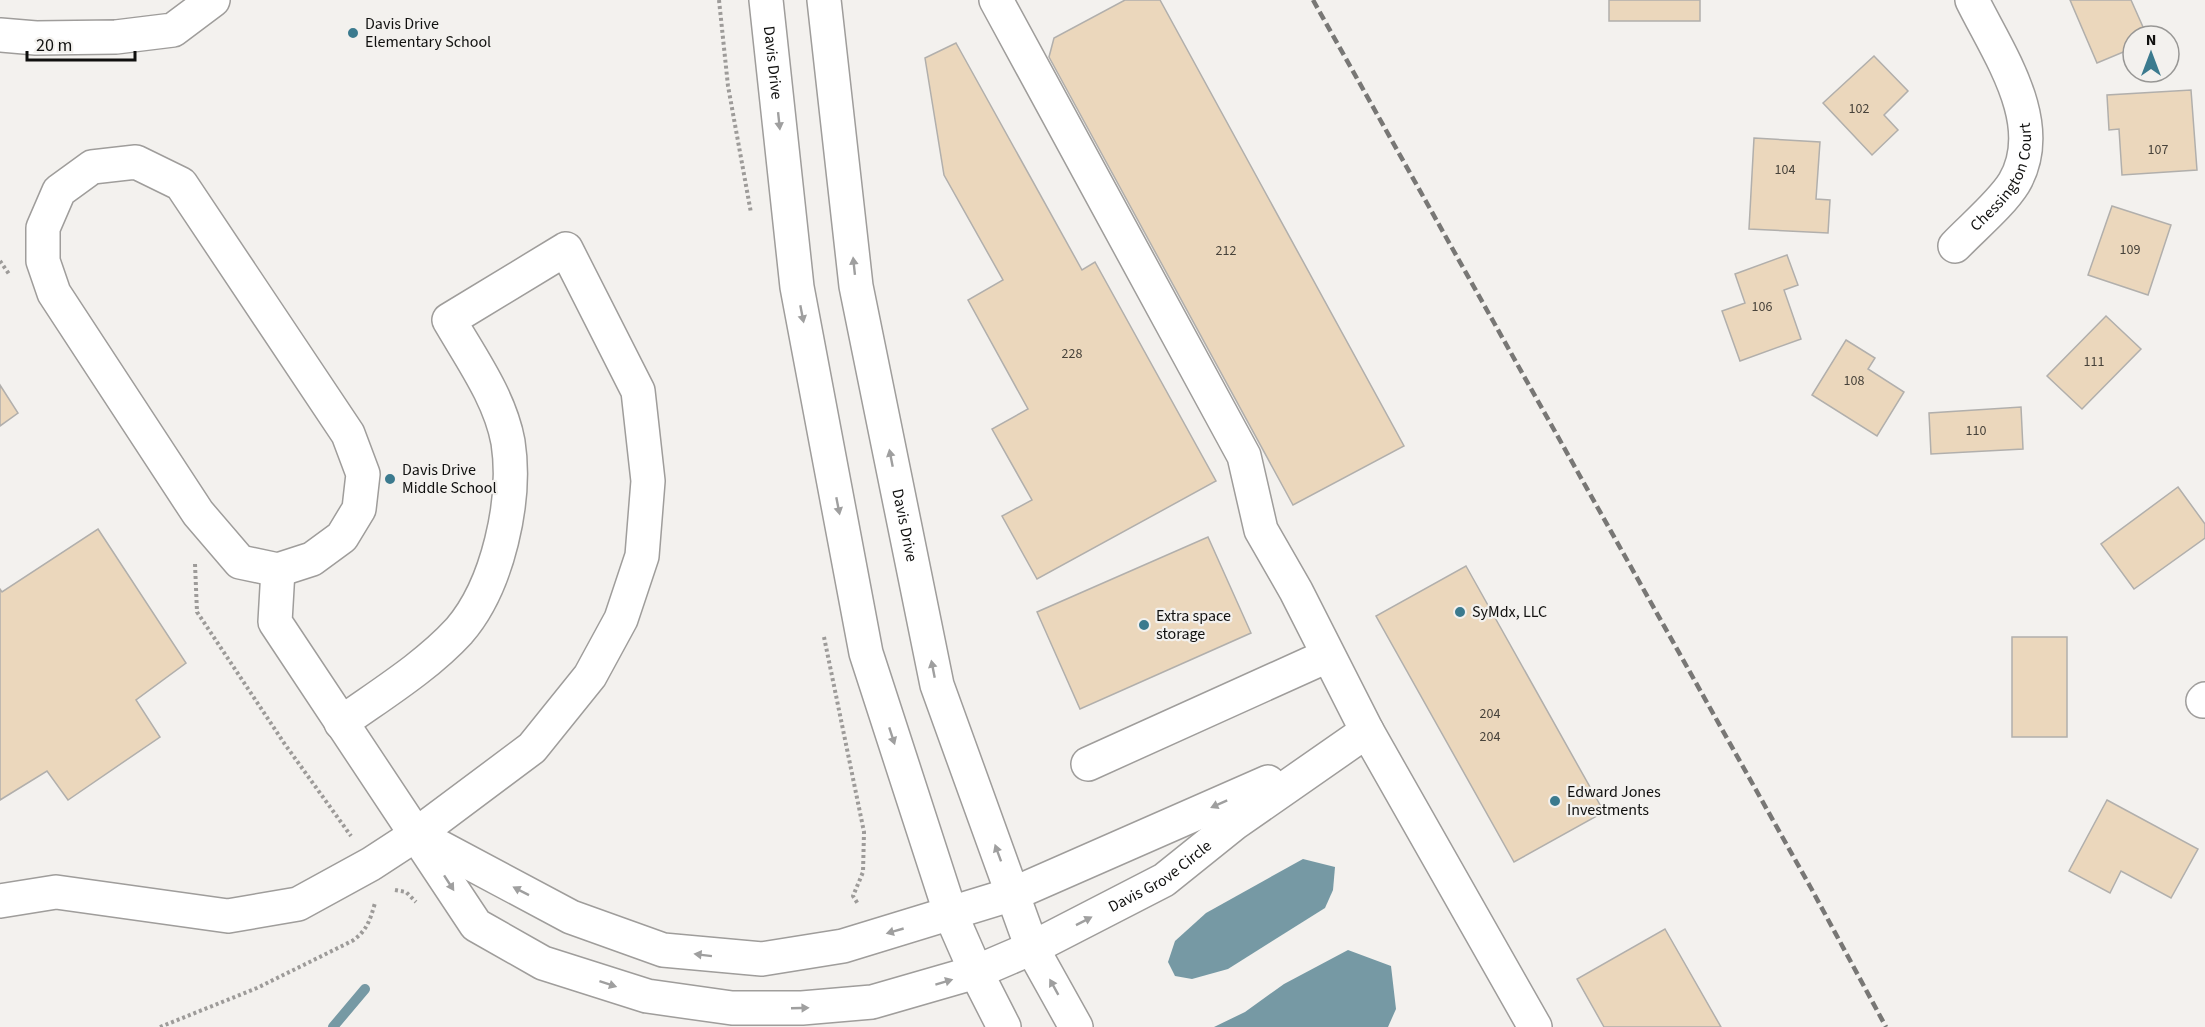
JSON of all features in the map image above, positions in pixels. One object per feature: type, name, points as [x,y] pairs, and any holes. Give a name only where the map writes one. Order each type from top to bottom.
[{"type":"main road","points":[[0,35],[36,38],[116,37],[173,30],[213,0]]},
{"type":"main road","name":"Davis Drive","points":[[766,0],[797,287],[866,653],[951,915],[1004,1027]]},
{"type":"main road","name":"Davis Drive","points":[[824,0],[856,286],[937,685],[1032,948],[1076,1027]]},
{"type":"main road","points":[[996,0],[1244,456],[1261,530],[1296,591],[1366,731],[1535,1027]]},
{"type":"main road","name":"Chessington Court","points":[[1955,246],[2013,184],[2026,157],[2025,123],[2014,84],[1972,0]]},
{"type":"main road","points":[[136,162],[181,184],[348,435],[363,474],[359,509],[342,537],[312,559],[278,570],[240,562],[198,513],[54,293],[43,261],[43,228],[59,191],[92,167],[136,162]]},
{"type":"main road","points":[[0,901],[56,892],[228,916],[298,904],[371,864],[417,834],[532,748],[590,676],[621,619],[642,556],[648,480],[638,391],[566,249],[449,320],[492,394],[508,442],[509,493],[501,548],[482,594],[459,630],[416,668],[341,723]]},
{"type":"main road","name":"Davis Grove Circle","points":[[278,570],[275,621],[476,925],[543,963],[647,996],[732,1008],[802,1008],[872,1002],[976,972],[1032,948],[1164,880],[1235,824],[1366,731]]},
{"type":"main road","points":[[1088,764],[1327,656]]},
{"type":"main road","name":"Davis Grove Circle","points":[[417,834],[571,917],[663,950],[762,959],[843,946],[951,915],[1012,894],[1330,755]]},
{"type":"path","points":[[0,261],[12,279]]},
{"type":"path","points":[[195,561],[197,612],[284,743],[358,846]]},
{"type":"path","points":[[160,1027],[257,988],[352,941],[362,934],[369,924],[377,898]]},
{"type":"water","points":[[1303,859],[1335,867],[1333,890],[1325,908],[1228,969],[1192,979],[1175,976],[1168,962],[1175,941],[1206,913]]},
{"type":"water","points":[[1348,950],[1391,966],[1396,1009],[1388,1027],[1214,1027],[1245,1012],[1284,984]]},
{"type":"building","points":[[1125,0],[1160,0],[1404,446],[1293,505],[1049,57],[1054,38]]},
{"type":"building","points":[[1609,0],[1700,0],[1700,21],[1609,21]]},
{"type":"building","points":[[2070,0],[2131,0],[2142,24],[2121,24],[2121,53],[2097,63]]},
{"type":"building","points":[[956,43],[1082,270],[1095,262],[1216,481],[1037,579],[1002,516],[1032,500],[992,429],[1028,409],[968,300],[1003,280],[944,175],[925,58]]},
{"type":"building","points":[[1874,56],[1908,91],[1884,115],[1898,130],[1872,155],[1823,103]]},
{"type":"building","points":[[2191,90],[2197,170],[2122,175],[2119,129],[2109,130],[2107,95]]},
{"type":"building","points":[[1754,138],[1820,142],[1816,199],[1830,200],[1828,233],[1749,229]]},
{"type":"building","points":[[2112,206],[2171,225],[2148,295],[2088,275]]},
{"type":"building","points":[[1787,255],[1798,285],[1784,290],[1801,339],[1740,361],[1722,311],[1745,303],[1735,274]]},
{"type":"building","points":[[2106,316],[2141,349],[2082,409],[2047,376]]},
{"type":"building","points":[[1846,340],[1875,358],[1868,369],[1904,392],[1877,436],[1812,395]]},
{"type":"building","points":[[0,385],[18,413],[0,426]]},
{"type":"building","points":[[2021,407],[2023,449],[1931,454],[1929,413]]},
{"type":"building","points":[[2178,487],[2205,524],[2205,538],[2134,589],[2101,544]]},
{"type":"building","points":[[98,529],[186,663],[136,700],[160,737],[68,800],[47,771],[0,800],[0,589],[2,592]]},
{"type":"building","points":[[1208,537],[1251,633],[1080,709],[1037,612]]},
{"type":"building","points":[[1466,566],[1604,812],[1514,862],[1376,616]]},
{"type":"building","points":[[2012,637],[2067,637],[2067,737],[2012,737]]},
{"type":"building","points":[[2107,800],[2198,849],[2171,898],[2121,871],[2110,893],[2069,871]]},
{"type":"building","points":[[1665,929],[1721,1027],[1604,1027],[1577,979]]},
{"type":"waterway","points":[[333,1027],[365,989]]},
{"type":"railway","points":[[1313,0],[1811,888],[1886,1027]]},
{"type":"place","name":"Davis Drive Elementary School","points":[[353,33]]},
{"type":"place","name":"Davis Drive Middle School","points":[[390,479]]},
{"type":"place","name":"SyMdx, LLC","points":[[1460,612]]},
{"type":"place","name":"Extra space storage","points":[[1144,625]]},
{"type":"place","name":"Edward Jones Investments","points":[[1555,801]]}]
